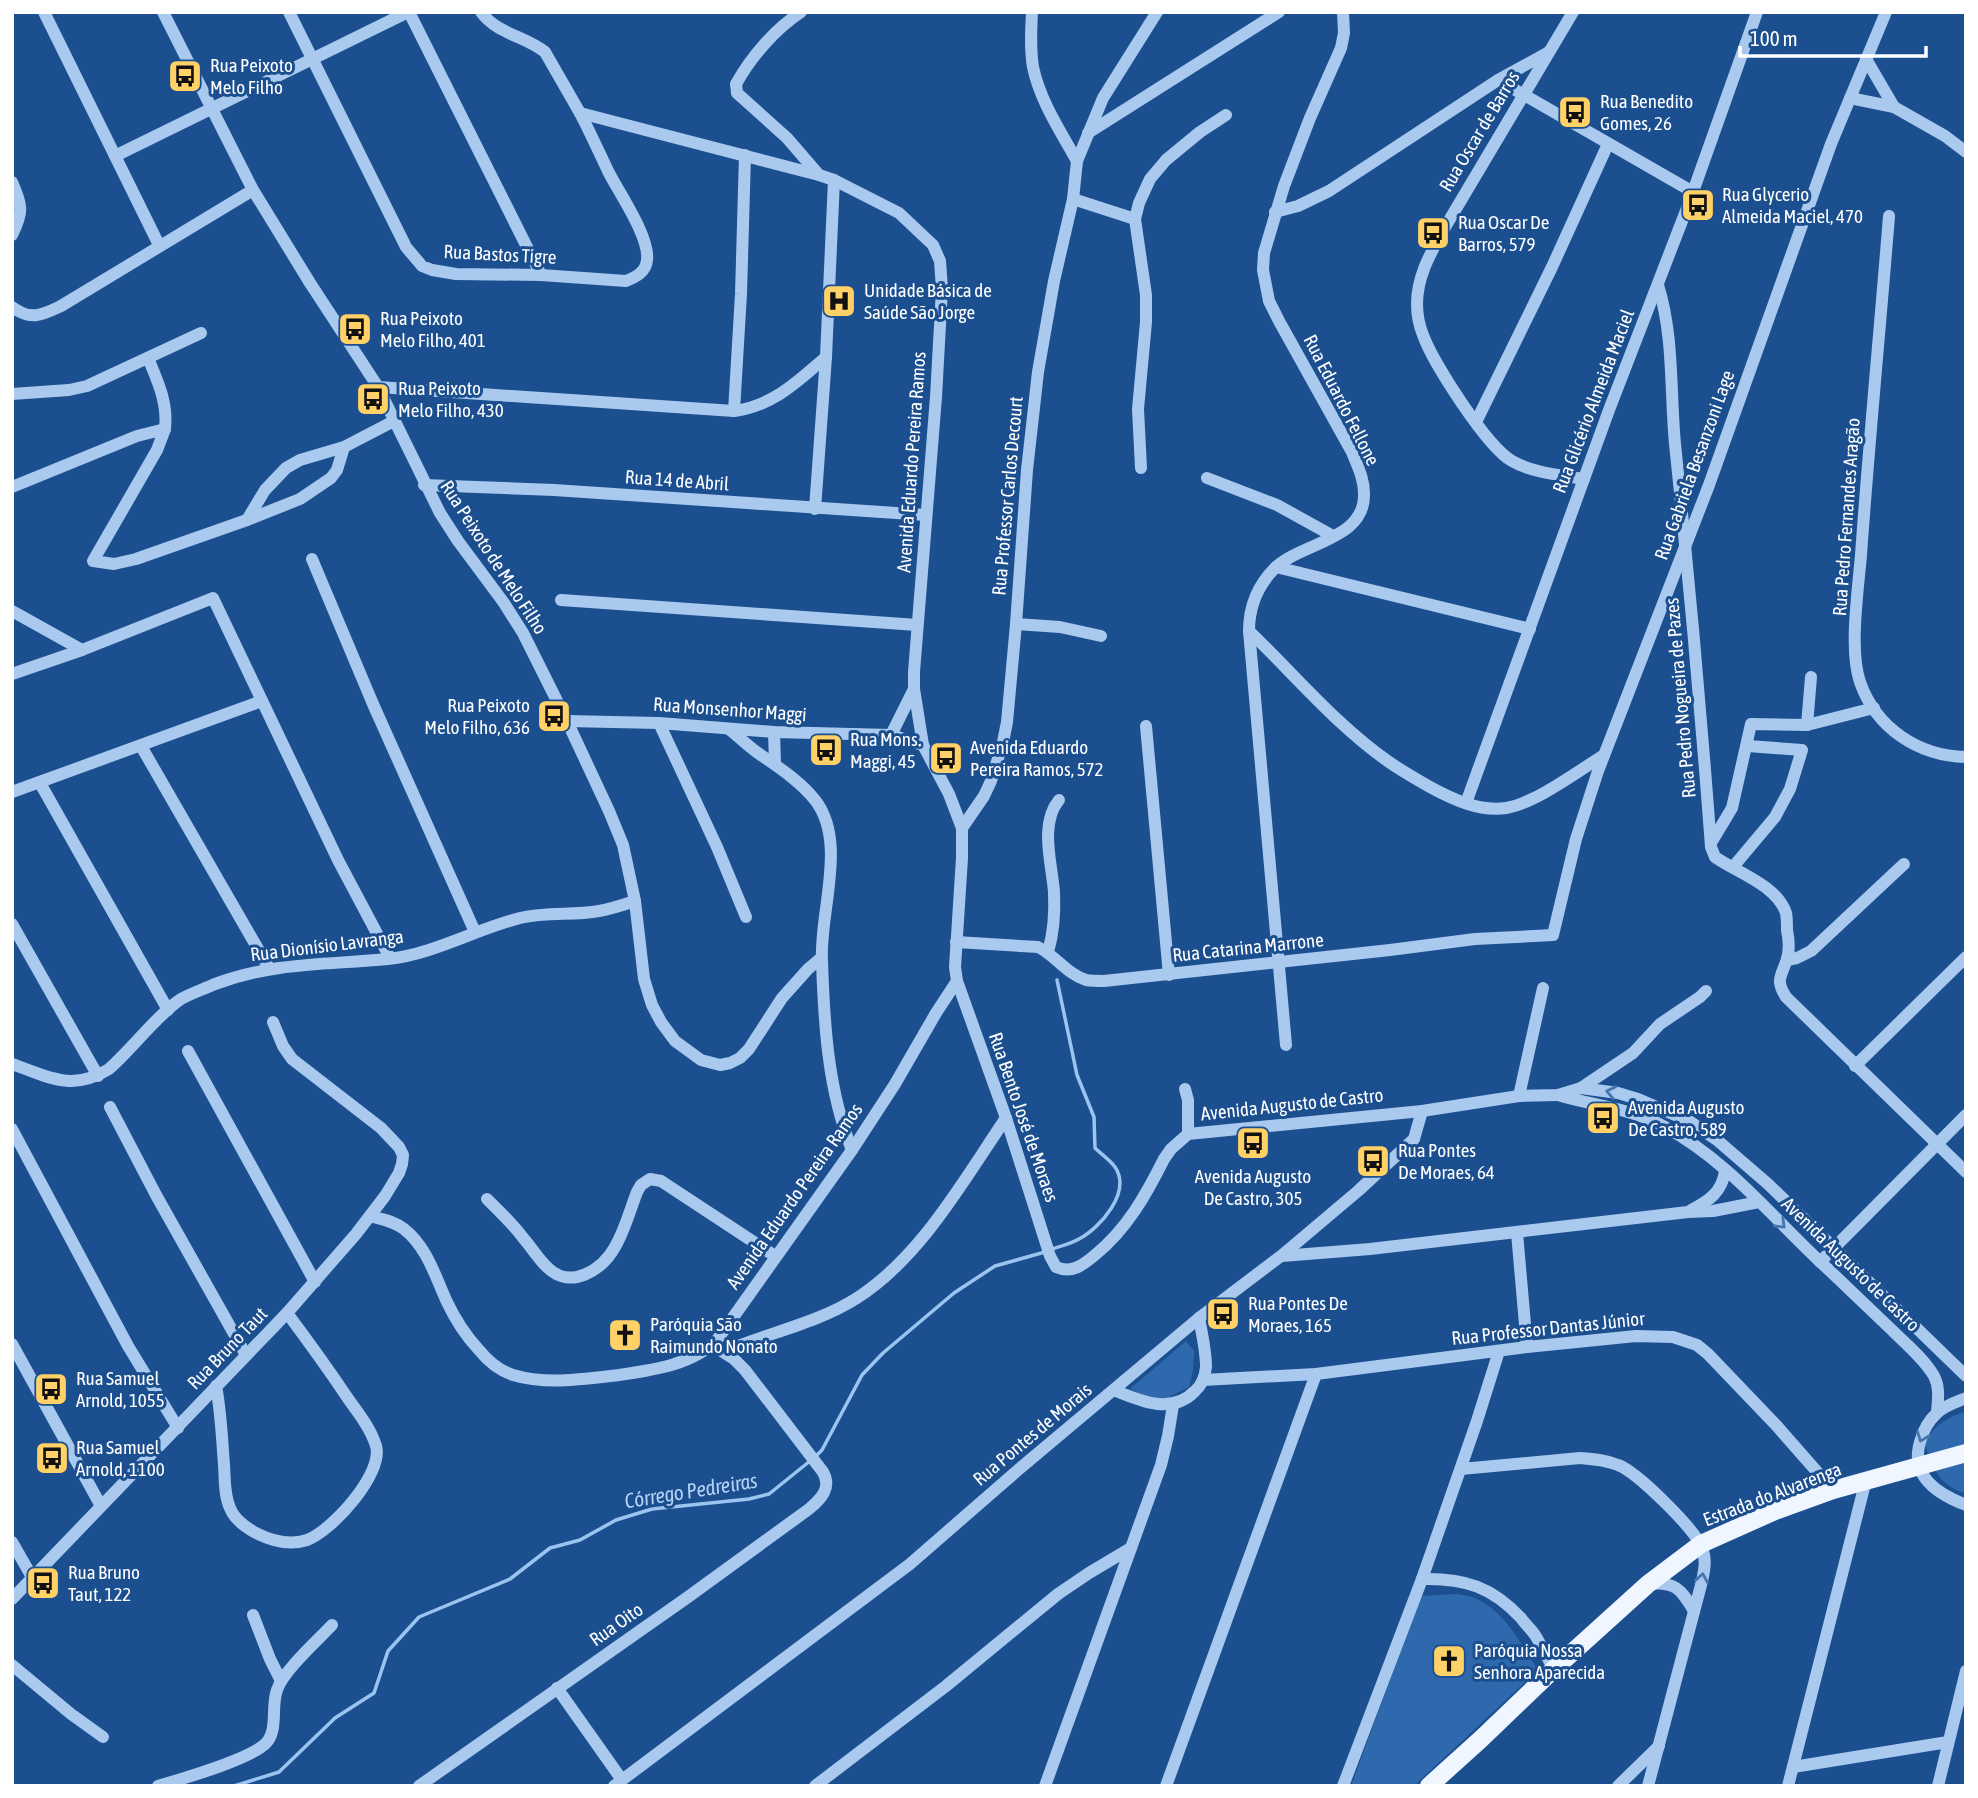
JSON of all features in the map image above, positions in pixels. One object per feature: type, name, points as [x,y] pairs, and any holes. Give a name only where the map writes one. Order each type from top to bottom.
[{"type":"main road","name":"Estrada do Alvarenga","points":[[1429,1786],[1648,1584],[1701,1544],[1775,1511],[1833,1490],[1966,1453]]},
{"type":"street","points":[[44,12],[159,245]]},
{"type":"street","name":"Rua Peixoto de Melo Filho","points":[[163,12],[253,190],[378,387],[440,513],[523,634],[567,721],[623,845],[635,901],[644,979],[652,1005],[676,1041],[690,1054],[709,1063],[720,1065],[740,1058],[749,1049],[782,998],[821,958]]},
{"type":"street","name":"Rua Bastos Tigre","points":[[289,12],[405,247],[422,266],[432,270],[456,274],[541,275],[626,281],[643,271],[648,261],[642,233],[580,113]]},
{"type":"street","points":[[115,156],[409,12],[541,275]]},
{"type":"street","points":[[481,12],[500,30],[536,45],[545,52],[580,113],[820,175]]},
{"type":"street","name":"Avenida Eduardo Pereira Ramos","points":[[370,1216],[402,1227],[413,1236],[429,1261],[448,1304],[464,1331],[493,1364],[509,1374],[527,1379],[551,1380],[635,1372],[689,1359],[712,1345],[852,1150],[957,981],[955,967],[962,828],[949,794],[923,745],[914,689],[916,625],[939,348],[942,289],[940,261],[933,245],[899,213],[820,175],[787,138],[737,93],[735,88],[748,64],[782,27],[801,12]]},
{"type":"street","points":[[1032,12],[1031,46],[1037,83],[1077,161]]},
{"type":"street","name":"Rua Professor Carlos Decourt","points":[[962,828],[984,796],[1003,742],[1010,698],[1027,470],[1038,372],[1054,281],[1073,199],[1077,161],[1103,98],[1157,12]]},
{"type":"street","points":[[1088,133],[1279,12]]},
{"type":"street","name":"Rua Eduardo Fellone","points":[[1286,1045],[1248,631],[1250,612],[1257,593],[1276,567],[1352,525],[1363,507],[1364,493],[1361,474],[1352,452],[1269,300],[1263,270],[1264,253],[1275,212],[1297,151],[1341,48],[1344,33],[1343,12]]},
{"type":"street","name":"Rua Oscar de Barros","points":[[1573,12],[1426,261],[1419,284],[1417,304],[1418,322],[1441,369],[1500,453],[1513,462],[1537,471],[1584,480]]},
{"type":"street","name":"Rua Glicério Almeida Maciel","points":[[1465,803],[1626,365],[1693,192],[1757,12]]},
{"type":"street","name":"Rua Gabriela Besanzoni Lage","points":[[1553,935],[1576,839],[1604,755],[1712,478],[1800,229],[1886,12]]},
{"type":"street","points":[[1275,212],[1305,203],[1329,191],[1498,80],[1549,52]]},
{"type":"street","points":[[1866,59],[1894,107]]},
{"type":"street","points":[[1498,80],[1693,192]]},
{"type":"street","points":[[1850,99],[1894,107],[1945,136],[1966,152]]},
{"type":"street","points":[[1141,468],[1138,410],[1146,295],[1135,219],[1150,180],[1166,160],[1226,115]]},
{"type":"street","points":[[1476,422],[1552,267],[1608,144]]},
{"type":"street","points":[[734,411],[745,155]]},
{"type":"street","points":[[816,509],[834,180]]},
{"type":"street","points":[[12,182],[21,204],[19,220],[12,235]]},
{"type":"street","points":[[12,307],[27,316],[41,315],[61,306],[253,190]]},
{"type":"street","points":[[1073,199],[1135,219]]},
{"type":"street","name":"Rua Pedro Fernandes Aragão","points":[[1889,216],[1864,511],[1856,667],[1861,684],[1874,708],[1892,731],[1928,751],[1949,757],[1966,757]]},
{"type":"street","name":"Rua Pedro Nogueira de Pazes","points":[[1658,285],[1667,324],[1711,843],[1715,857],[1733,867]]},
{"type":"street","points":[[12,394],[87,386],[201,333]]},
{"type":"street","points":[[378,387],[734,411],[753,408],[766,402],[826,357]]},
{"type":"street","points":[[148,358],[165,403],[165,429],[157,450],[93,561],[114,564],[123,562],[300,499],[331,478],[337,470],[344,447]]},
{"type":"street","points":[[247,520],[265,490],[286,468],[300,460],[344,447],[394,421]]},
{"type":"street","points":[[12,487],[137,436],[165,429]]},
{"type":"street","points":[[1207,478],[1277,506],[1333,537]]},
{"type":"street","name":"Rua 14 de Abril","points":[[425,485],[554,490],[926,515]]},
{"type":"street","points":[[312,559],[373,704],[475,932]]},
{"type":"street","points":[[1276,567],[1530,629]]},
{"type":"street","points":[[12,674],[82,650],[213,598],[338,860],[390,958]]},
{"type":"street","points":[[561,600],[916,625]]},
{"type":"street","points":[[12,611],[82,650]]},
{"type":"street","points":[[1016,624],[1060,627],[1101,635]]},
{"type":"street","points":[[1248,631],[1366,744],[1415,778],[1465,803],[1486,808],[1504,808],[1522,803],[1604,755]]},
{"type":"street","points":[[1807,725],[1811,677]]},
{"type":"street","name":"Avenida Eduardo Pereira Ramos","points":[[891,735],[914,689]]},
{"type":"street","points":[[12,793],[262,701]]},
{"type":"street","points":[[1711,843],[1732,808],[1751,724],[1807,725],[1874,708]]},
{"type":"street","name":"Rua Monsenhor Maggi","points":[[567,721],[891,735]]},
{"type":"street","points":[[659,723],[717,847],[746,917]]},
{"type":"street","points":[[1146,726],[1169,975]]},
{"type":"street","points":[[729,729],[775,764],[816,801],[825,820],[830,840],[830,864],[821,958],[832,1072],[838,1108],[852,1150]]},
{"type":"street","points":[[774,732],[775,764]]},
{"type":"street","points":[[891,735],[923,745]]},
{"type":"street","points":[[141,746],[268,968]]},
{"type":"street","points":[[1748,746],[1802,750],[1790,789],[1775,817],[1733,867],[1752,877],[1780,902],[1786,913],[1789,945],[1787,960],[1779,980],[1780,988],[1855,1066],[1966,1172]]},
{"type":"street","points":[[40,783],[168,1010]]},
{"type":"street","points":[[1048,952],[1054,919],[1049,830],[1054,806],[1059,800]]},
{"type":"street","points":[[1787,960],[1811,951],[1904,864]]},
{"type":"street","name":"Rua Dionísio Lavranga","points":[[98,1076],[130,1050],[180,1000],[236,977],[268,968],[390,958],[423,951],[495,925],[541,914],[601,911],[635,901]]},
{"type":"street","points":[[12,924],[98,1076],[83,1081],[62,1081],[12,1064]]},
{"type":"street","name":"Rua Catarina Marrone","points":[[956,942],[1038,947],[1048,952],[1064,967],[1086,979],[1104,981],[1475,939],[1553,935]]},
{"type":"street","points":[[1855,1066],[1966,957]]},
{"type":"street","name":"Rua Bento José de Moraes","points":[[957,981],[1054,1265]]},
{"type":"street","points":[[1519,1096],[1543,988]]},
{"type":"street","points":[[1581,1088],[1633,1053],[1660,1024],[1706,991]]},
{"type":"street","name":"Rua Bruno Taut","points":[[12,1599],[287,1313],[370,1216],[399,1173],[403,1155],[393,1139],[292,1059],[273,1022]]},
{"type":"street","points":[[188,1051],[315,1282]]},
{"type":"street","points":[[1185,1088],[1188,1094],[1188,1133]]},
{"type":"street","name":"Avenida Augusto de Castro","points":[[1558,1095],[1581,1088],[1628,1096],[1689,1121],[1717,1140],[1768,1184],[1966,1377]]},
{"type":"street","name":"Avenida Augusto de Castro","points":[[1054,1265],[1068,1271],[1079,1268],[1111,1242],[1128,1223],[1171,1149],[1188,1133],[1422,1111],[1519,1096],[1558,1095],[1624,1110],[1664,1126],[1689,1141],[1725,1171],[1919,1356],[1935,1379],[1938,1393],[1937,1412]]},
{"type":"street","points":[[110,1107],[246,1355]]},
{"type":"street","name":"Rua Pontes de Morais","points":[[618,1783],[910,1564],[1199,1318],[1281,1256],[1414,1139],[1422,1111]]},
{"type":"street","points":[[1820,1262],[1966,1115]]},
{"type":"street","points":[[712,1345],[725,1353],[829,1312],[855,1299],[884,1279],[909,1254],[937,1219],[1006,1118]]},
{"type":"street","points":[[12,1129],[128,1346],[178,1428]]},
{"type":"street","points":[[1688,1212],[1717,1193],[1725,1171]]},
{"type":"street","points":[[487,1199],[523,1236],[548,1269],[567,1278],[579,1278],[589,1273],[614,1250],[637,1192],[641,1185],[650,1179],[661,1181],[775,1256]]},
{"type":"street","points":[[1281,1256],[1370,1249],[1688,1212],[1713,1212],[1759,1202]]},
{"type":"street","points":[[1517,1233],[1527,1347]]},
{"type":"street","points":[[216,1386],[221,1410],[226,1492],[229,1507],[237,1520],[266,1538],[283,1543],[310,1539],[325,1530],[373,1472],[377,1459],[376,1447],[358,1413],[287,1313]]},
{"type":"street","points":[[1114,1390],[1150,1403],[1173,1405],[1190,1396],[1203,1380],[1206,1368],[1199,1318]]},
{"type":"street","name":"Rua Professor Dantas Júnior","points":[[1203,1380],[1316,1374],[1527,1347],[1636,1336],[1673,1336],[1697,1345],[1708,1354],[1833,1490]]},
{"type":"street","points":[[12,1344],[101,1506]]},
{"type":"street","points":[[1919,1356],[1931,1344]]},
{"type":"street","points":[[1343,1786],[1422,1579],[1499,1351]]},
{"type":"street","name":"Rua Oito","points":[[419,1786],[688,1597],[809,1509],[824,1494],[827,1479],[819,1466],[745,1370],[725,1353]]},
{"type":"street","points":[[1166,1786],[1316,1374]]},
{"type":"street","points":[[1966,1398],[1937,1412],[1926,1426],[1918,1449],[1918,1465],[1922,1474],[1938,1491],[1966,1504]]},
{"type":"street","points":[[1045,1786],[1161,1465],[1173,1405]]},
{"type":"street","points":[[1461,1469],[1580,1458],[1619,1465],[1660,1497],[1701,1544],[1705,1559],[1704,1569],[1648,1786]]},
{"type":"street","points":[[1788,1786],[1866,1480]]},
{"type":"street","points":[[12,1542],[32,1577]]},
{"type":"street","points":[[814,1786],[925,1703],[1058,1594],[1131,1548]]},
{"type":"street","points":[[1422,1579],[1457,1580],[1479,1586],[1496,1595],[1534,1633],[1554,1669]]},
{"type":"street","points":[[1648,1584],[1671,1584],[1680,1590],[1694,1611]]},
{"type":"street","points":[[253,1615],[281,1681]]},
{"type":"street","points":[[158,1786],[208,1770],[265,1745],[270,1738],[274,1700],[281,1681],[332,1625]]},
{"type":"street","points":[[12,1665],[103,1737]]},
{"type":"street","points":[[1938,1786],[1966,1671]]},
{"type":"street","points":[[557,1688],[618,1783]]},
{"type":"street","points":[[1793,1767],[1948,1742]]},
{"type":"street","points":[[1618,1786],[1660,1745]]},
{"type":"shaded area","points":[[1186,1341],[1194,1351],[1189,1387],[1163,1400],[1149,1398],[1130,1389]]},
{"type":"shaded area","points":[[1966,1411],[1966,1494],[1942,1480],[1924,1443],[1942,1423]]},
{"type":"shaded area","points":[[1456,1594],[1477,1599],[1496,1612],[1512,1630],[1538,1670],[1414,1786],[1351,1786],[1421,1596]]},
{"type":"waterway","points":[[1052,1249],[1076,1241],[1096,1227],[1111,1208],[1120,1187],[1115,1167],[1095,1148],[1094,1117],[1077,1075],[1057,980]]},
{"type":"waterway","name":"Córrego Pedreiras","points":[[816,1456],[822,1450],[862,1375],[883,1353],[954,1293],[995,1266],[1045,1252]]},
{"type":"waterway","name":"Córrego Pedreiras","points":[[234,1786],[279,1772],[335,1718],[374,1693],[388,1651],[419,1617],[510,1579],[550,1548],[580,1540],[616,1520],[652,1509],[749,1499],[769,1494],[810,1461]]},
{"type":"place","name":"Rua Peixoto Melo Filho","points":[[185,76]]},
{"type":"place","name":"Rua Benedito Gomes, 26","points":[[1575,112]]},
{"type":"place","name":"Rua Glycerio Almeida Maciel, 470","points":[[1698,205]]},
{"type":"place","name":"Rua Oscar De Barros, 579","points":[[1433,233]]},
{"type":"place","name":"Unidade Básica de Saúde São Jorge","points":[[839,301]]},
{"type":"place","name":"Rua Peixoto Melo Filho, 401","points":[[355,329]]},
{"type":"place","name":"Rua Peixoto Melo Filho, 430","points":[[373,399]]},
{"type":"place","name":"Rua Peixoto Melo Filho, 636","points":[[554,716]]},
{"type":"place","name":"Rua Mons. Maggi, 45","points":[[826,750]]},
{"type":"place","name":"Avenida Eduardo Pereira Ramos, 572","points":[[946,758]]},
{"type":"place","name":"Avenida Augusto De Castro, 589","points":[[1603,1118]]},
{"type":"place","name":"Avenida Augusto De Castro, 305","points":[[1253,1143]]},
{"type":"place","name":"Rua Pontes De Moraes, 64","points":[[1373,1161]]},
{"type":"place","name":"Rua Pontes De Moraes, 165","points":[[1223,1314]]},
{"type":"place","name":"Paróquia São Raimundo Nonato","points":[[625,1335]]},
{"type":"place","name":"Rua Samuel Arnold, 1055","points":[[51,1389]]},
{"type":"place","name":"Rua Samuel Arnold, 1100","points":[[52,1458]]},
{"type":"place","name":"Rua Bruno Taut, 122","points":[[43,1583]]},
{"type":"place","name":"Paróquia Nossa Senhora Aparecida","points":[[1449,1661]]}]
